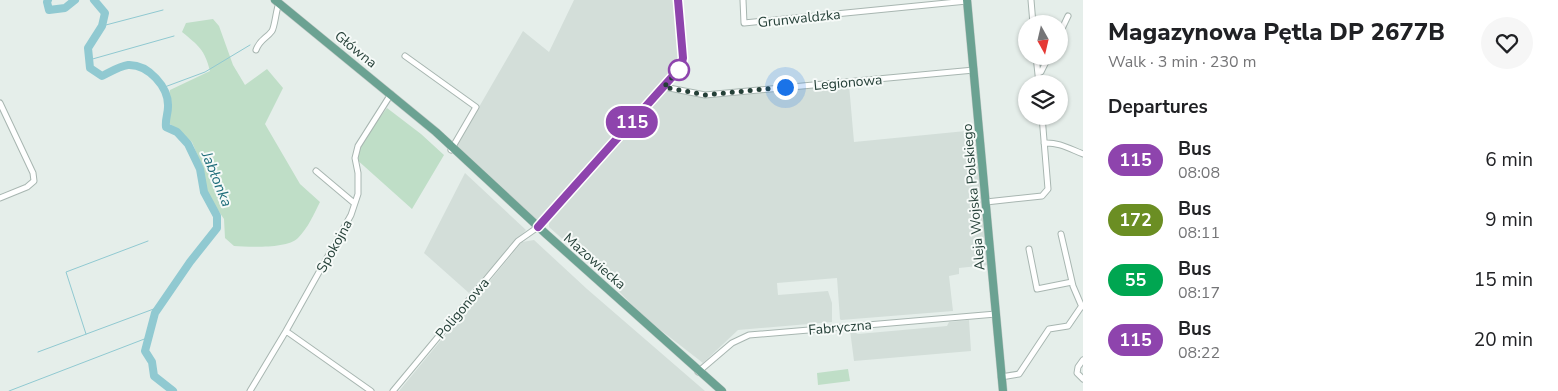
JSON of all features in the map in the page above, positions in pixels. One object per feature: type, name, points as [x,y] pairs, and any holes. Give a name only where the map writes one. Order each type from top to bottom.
[{"type":"main road","name":"Aleja Wojska Polskiego","points":[[967,0],[1003,391]]},
{"type":"main road","name":"Główna","points":[[277,2],[421,119],[452,149]]},
{"type":"main road","name":"Mazowiecka","points":[[452,149],[589,279],[722,391]]},
{"type":"main road","name":"Mazowiecka","points":[[698,372],[717,391]]},
{"type":"street","name":"Poligonowa","points":[[393,391],[514,246],[536,228],[676,73],[682,63],[678,0]]},
{"type":"street","name":"Grunwaldzka","points":[[743,0],[744,23],[967,0]]},
{"type":"street","points":[[1031,0],[1032,15]]},
{"type":"street","points":[[256,50],[258,42],[272,30],[277,2]]},
{"type":"street","points":[[405,56],[476,108],[452,149]]},
{"type":"street","points":[[1037,65],[1038,73]]},
{"type":"street","points":[[1038,73],[1041,72],[1044,65]]},
{"type":"street","name":"Legionowa","points":[[664,87],[705,95],[974,70]]},
{"type":"street","name":"Spokojna","points":[[250,391],[351,215],[358,194],[358,173],[355,158],[358,146],[391,94]]},
{"type":"street","points":[[0,103],[33,174],[34,180],[31,184],[0,198]]},
{"type":"street","points":[[986,202],[1046,194],[1049,184],[1043,125]]},
{"type":"street","points":[[1044,143],[1054,143],[1083,154]]},
{"type":"street","points":[[316,171],[354,203]]},
{"type":"street","points":[[1002,377],[1019,374],[1049,329],[1068,326],[1082,308],[1072,282],[1061,234]]},
{"type":"street","points":[[1029,249],[1037,289],[1072,282]]},
{"type":"street","name":"Fabryczna","points":[[698,372],[732,343],[750,335],[996,314]]},
{"type":"street","points":[[286,331],[371,391]]},
{"type":"street","points":[[1083,360],[1078,367],[1077,373],[1083,379]]},
{"type":"shaded area","points":[[574,0],[674,0],[678,66],[537,222],[454,146],[523,31],[549,52]]},
{"type":"shaded area","points":[[849,85],[854,142],[976,130],[988,265],[959,268],[959,274],[949,276],[953,311],[841,320],[837,278],[777,283],[778,295],[828,291],[832,303],[832,322],[738,330],[703,363],[645,318],[603,275],[549,227],[549,223],[665,91],[705,98]]},
{"type":"shaded area","points":[[465,173],[526,230],[469,293],[424,253]]},
{"type":"shaded area","points":[[534,240],[587,289],[705,391],[399,391],[522,242]]},
{"type":"shaded area","points":[[969,320],[971,351],[854,361],[850,330],[858,334],[947,326],[949,322]]},
{"type":"green space","points":[[213,19],[219,26],[233,65],[245,85],[267,69],[283,88],[265,124],[300,184],[320,202],[302,234],[293,242],[277,246],[249,247],[234,246],[225,238],[224,219],[207,194],[201,164],[192,142],[169,123],[171,107],[168,97],[170,90],[210,71],[206,58],[200,49],[182,32],[186,23]]},
{"type":"green space","points":[[387,108],[421,134],[444,155],[412,209],[355,158],[358,146]]},
{"type":"green space","points":[[848,369],[850,381],[818,385],[817,373]]},
{"type":"waterway","name":"Jabłonka","points":[[48,0],[49,10],[65,8],[75,0]]},
{"type":"waterway","name":"Jabłonka","points":[[94,0],[105,13],[102,26],[88,48],[90,68],[102,76],[128,65],[136,66],[143,68],[156,78],[167,99],[166,127],[177,132],[188,144],[200,169],[204,192],[217,216],[217,228],[190,262],[155,313],[145,351],[152,362],[154,376],[173,391]]},
{"type":"waterway","points":[[102,26],[163,10]]},
{"type":"waterway","points":[[89,60],[174,36]]},
{"type":"waterway","points":[[162,88],[205,72],[250,45]]},
{"type":"waterway","points":[[86,334],[66,272],[148,241]]},
{"type":"waterway","points":[[38,352],[159,307]]},
{"type":"waterway","points":[[9,391],[147,338]]},
{"type":"bus line","name":"115","points":[[538,227],[681,67],[683,58],[678,0]]},
{"type":"route","points":[[679,70],[681,67],[664,87],[705,95],[785,87]]}]
